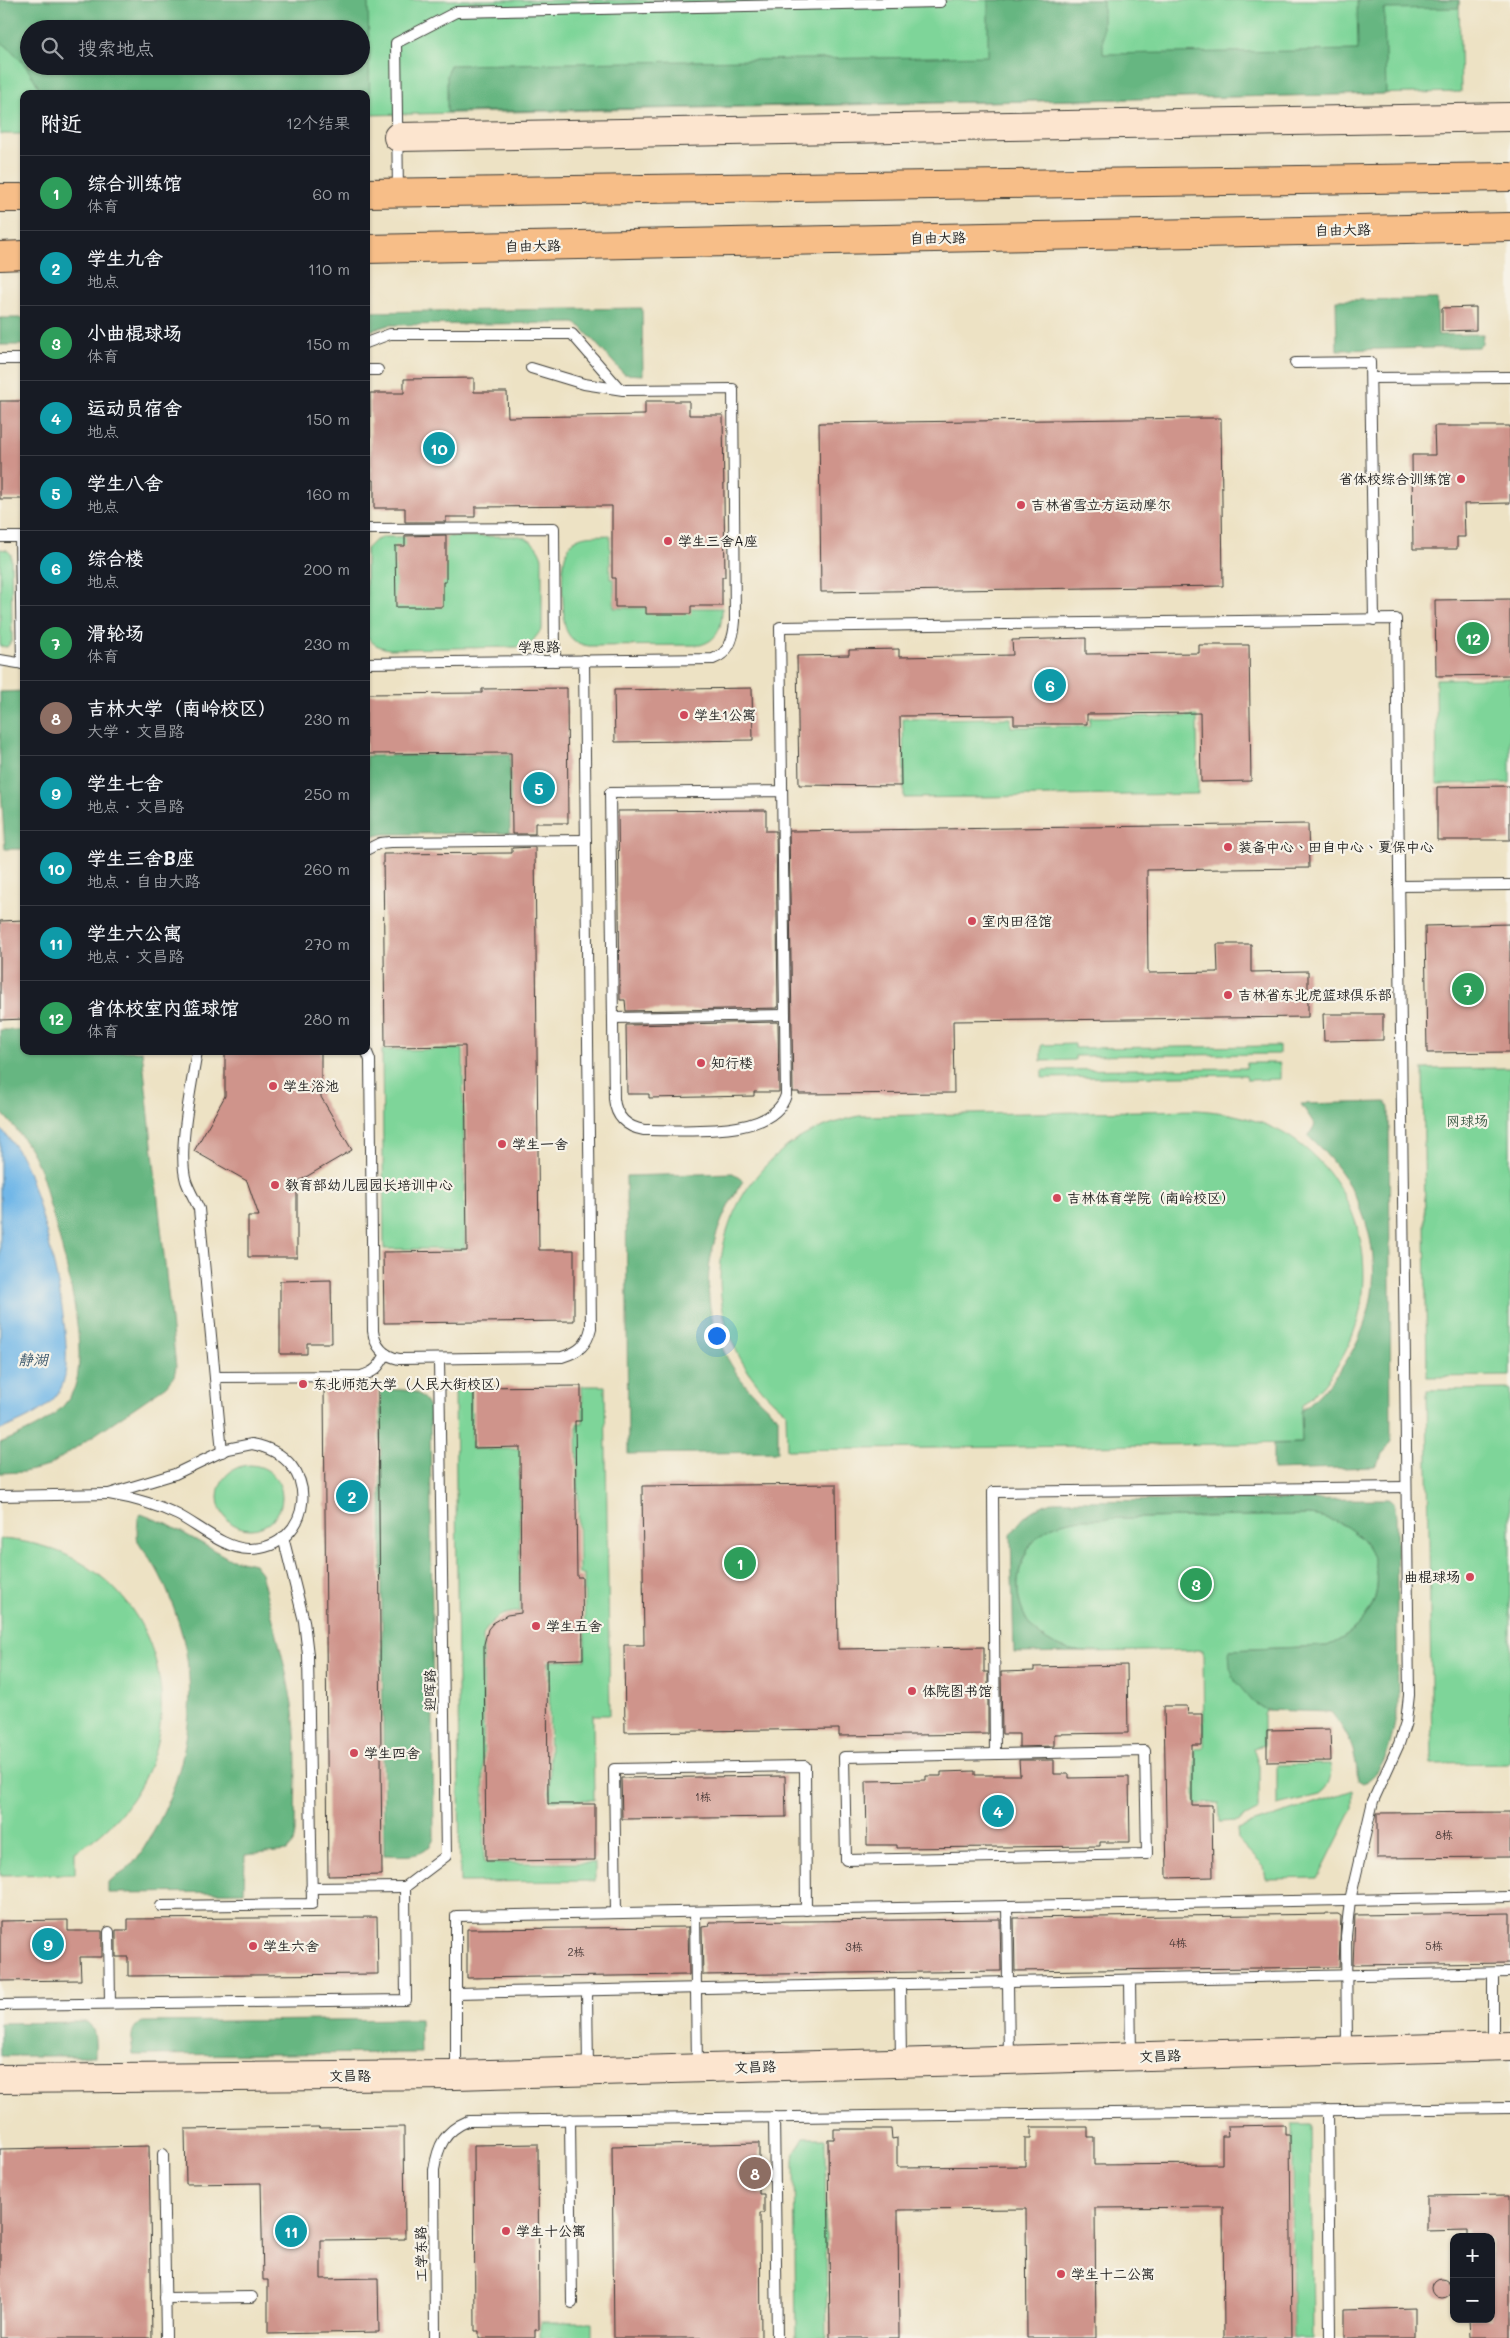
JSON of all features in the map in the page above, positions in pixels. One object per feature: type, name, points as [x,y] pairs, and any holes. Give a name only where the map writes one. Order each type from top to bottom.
[{"type":"main road","points":[[370,193],[1510,177]]},
{"type":"main road","points":[[0,198],[20,198]]},
{"type":"main road","name":"自由大路","points":[[370,249],[1510,227]]},
{"type":"main road","points":[[0,256],[20,255]]},
{"type":"street","points":[[398,137],[1510,117]]},
{"type":"street","name":"文昌路","points":[[0,2078],[456,2075],[1501,2046]]},
{"type":"lane","points":[[398,192],[396,43],[456,12],[940,2]]},
{"type":"lane","points":[[370,342],[390,334],[572,334],[618,387],[624,390]]},
{"type":"lane","points":[[0,359],[20,359]]},
{"type":"lane","points":[[1295,363],[1370,362],[1374,620]]},
{"type":"lane","points":[[531,368],[584,384],[624,390]]},
{"type":"lane","points":[[370,370],[378,370]]},
{"type":"lane","points":[[1371,378],[1510,377]]},
{"type":"lane","name":"学思路","points":[[370,663],[713,659],[726,651],[734,635],[732,389],[624,390]]},
{"type":"lane","points":[[370,529],[554,528],[556,661]]},
{"type":"lane","points":[[0,537],[20,537]]},
{"type":"lane","points":[[782,791],[610,793],[614,1099],[615,1107],[623,1121],[636,1129],[739,1129],[759,1122],[770,1115],[784,1101],[786,1095],[780,627],[1396,619],[1409,1695],[1406,1722],[1399,1744],[1373,1801],[1350,1900],[1346,1936],[1347,2051]]},
{"type":"lane","points":[[0,660],[20,663]]},
{"type":"lane","points":[[368,1055],[370,1060],[373,1331],[376,1344],[386,1354],[399,1359],[562,1357],[573,1354],[582,1348],[588,1339],[591,1328],[584,660]]},
{"type":"lane","points":[[370,848],[380,843],[390,842],[586,840]]},
{"type":"lane","points":[[1399,886],[1510,885]]},
{"type":"lane","points":[[613,1018],[784,1015]]},
{"type":"lane","points":[[196,1055],[187,1121],[184,1161],[186,1181],[199,1209],[222,1452]]},
{"type":"lane","points":[[215,1378],[361,1376],[378,1369],[386,1354]]},
{"type":"lane","name":"迎晖路","points":[[405,1887],[446,1856],[440,1359]]},
{"type":"lane","points":[[0,1496],[109,1494],[132,1498],[162,1508],[235,1547],[260,1548],[283,1537],[298,1518],[302,1505],[301,1486],[294,1469],[287,1459],[265,1446],[252,1444],[239,1445],[175,1474],[109,1494]]},
{"type":"lane","points":[[995,1754],[993,1492],[1406,1487]]},
{"type":"lane","points":[[161,1906],[312,1904],[308,1654],[304,1621],[283,1537]]},
{"type":"lane","points":[[1144,1751],[1147,1854],[846,1860],[844,1757],[995,1754],[1144,1751]]},
{"type":"lane","points":[[616,1913],[614,1769],[719,1767],[805,1766],[806,1910]]},
{"type":"lane","points":[[0,2005],[406,2000],[405,1887],[312,1888]]},
{"type":"lane","points":[[456,2075],[456,1916],[1510,1897]]},
{"type":"lane","points":[[1007,1906],[1009,2060]]},
{"type":"lane","points":[[695,1912],[698,2068]]},
{"type":"lane","points":[[109,1932],[110,2004]]},
{"type":"lane","points":[[456,1993],[1510,1972]]},
{"type":"lane","points":[[1493,1973],[1501,2046]]},
{"type":"lane","points":[[1130,1980],[1131,2057]]},
{"type":"lane","points":[[900,1984],[901,2063]]},
{"type":"lane","points":[[587,1991],[588,2071]]},
{"type":"lane","name":"工学东路","points":[[435,2338],[434,2170],[439,2146],[443,2139],[458,2125],[468,2121],[1510,2108]]},
{"type":"lane","points":[[1328,2110],[1330,2338]]},
{"type":"lane","points":[[774,2116],[777,2338]]},
{"type":"lane","points":[[570,2119],[572,2303]]},
{"type":"lane","points":[[163,2154],[166,2338]]},
{"type":"lane","points":[[165,2298],[252,2297]]},
{"type":"green space","points":[[0,0],[1459,0],[1461,92],[370,115],[370,90],[20,90],[20,134],[0,134]]},
{"type":"green space","points":[[0,0],[368,0],[368,20],[20,20],[20,60],[0,41]]},
{"type":"green space","points":[[988,0],[1103,0],[1103,54],[1358,50],[1357,0],[1459,0],[1459,8],[1384,9],[1386,94],[447,112],[447,76],[450,65],[988,56]]},
{"type":"green space","points":[[31,75],[369,75],[370,90],[40,90]]},
{"type":"green space","points":[[1437,299],[1438,335],[1483,334],[1482,343],[1479,347],[1337,350],[1336,300]]},
{"type":"green space","points":[[642,308],[643,375],[624,374],[581,327],[574,323],[389,325],[370,331],[370,312]]},
{"type":"green space","points":[[0,318],[20,318],[20,345],[0,345]]},
{"type":"green space","points":[[610,535],[610,579],[614,579],[614,608],[722,608],[720,626],[711,640],[700,645],[589,646],[575,641],[569,635],[564,621],[562,587],[562,575],[567,552],[571,543],[579,538]]},
{"type":"green space","points":[[520,536],[528,539],[539,550],[542,558],[542,629],[531,643],[517,647],[389,649],[376,645],[370,640],[370,545],[384,537]]},
{"type":"green space","points":[[0,549],[7,550],[11,554],[12,641],[7,647],[0,646]]},
{"type":"green space","points":[[1510,678],[1510,783],[1437,784],[1436,679]]},
{"type":"green space","points":[[20,691],[20,849],[5,849],[0,775],[0,692]]},
{"type":"green space","points":[[1197,716],[1198,794],[904,798],[903,719],[1011,718],[1011,727],[1089,726],[1090,717]]},
{"type":"green space","points":[[510,754],[510,833],[384,834],[370,837],[370,756]]},
{"type":"green space","points":[[0,1030],[20,1030],[20,1055],[142,1055],[176,1367],[174,1376],[166,1386],[49,1466],[24,1472],[0,1473],[0,1443],[40,1425],[65,1404],[71,1395],[77,1378],[79,1355],[74,1300],[43,1178],[25,1142],[0,1111]]},
{"type":"green space","points":[[1075,1044],[1075,1048],[1279,1046],[1279,1054],[1075,1056],[1075,1060],[1041,1061],[1041,1045]]},
{"type":"green space","points":[[463,1049],[465,1249],[384,1249],[382,1050]]},
{"type":"green space","points":[[1247,1063],[1280,1063],[1280,1079],[1247,1080],[1246,1075],[1042,1078],[1042,1070],[1246,1068]]},
{"type":"green space","name":"网球场","points":[[1510,1068],[1510,1376],[1427,1377],[1423,1069]]},
{"type":"green space","points":[[1386,1102],[1389,1108],[1391,1441],[1375,1467],[1273,1470],[1273,1444],[1302,1443],[1301,1411],[1332,1380],[1354,1347],[1368,1312],[1374,1275],[1370,1239],[1358,1203],[1337,1168],[1308,1136],[1315,1125],[1301,1104]]},
{"type":"green space","points":[[1196,1110],[1221,1113],[1256,1121],[1290,1137],[1321,1164],[1344,1196],[1358,1231],[1364,1268],[1361,1306],[1350,1342],[1330,1376],[1302,1405],[1302,1443],[787,1450],[786,1412],[757,1383],[736,1350],[724,1314],[720,1277],[725,1240],[738,1205],[759,1173],[789,1145],[822,1127],[859,1116]]},
{"type":"green space","points":[[733,1173],[743,1181],[725,1213],[714,1244],[709,1276],[710,1306],[717,1336],[731,1365],[752,1392],[778,1417],[778,1452],[628,1454],[626,1176]]},
{"type":"green space","points":[[471,1386],[472,1449],[529,1449],[529,1470],[519,1471],[520,1612],[508,1613],[497,1618],[489,1625],[483,1636],[484,1863],[595,1863],[595,1881],[460,1882],[455,1387]]},
{"type":"green space","points":[[582,1386],[605,1386],[610,1715],[593,1715],[594,1800],[550,1800],[549,1661],[585,1660],[584,1574],[579,1574],[577,1423],[583,1423]]},
{"type":"green space","name":"曲棍球场","points":[[1510,1389],[1510,1763],[1432,1764],[1427,1390]]},
{"type":"green space","points":[[380,1390],[404,1390],[417,1393],[427,1403],[430,1411],[434,1838],[426,1850],[413,1855],[384,1855]]},
{"type":"green space","points":[[244,1465],[256,1465],[273,1474],[280,1485],[282,1497],[280,1509],[273,1520],[256,1529],[244,1529],[232,1524],[223,1515],[218,1503],[218,1491],[223,1479],[232,1470]]},
{"type":"green space","points":[[1388,1499],[1394,1503],[1396,1513],[1398,1706],[1392,1738],[1384,1760],[1372,1777],[1363,1783],[1358,1780],[1353,1751],[1347,1736],[1331,1712],[1266,1710],[1253,1702],[1235,1681],[1230,1667],[1229,1650],[1327,1646],[1351,1632],[1368,1614],[1376,1593],[1377,1572],[1370,1552],[1357,1535],[1336,1522],[1309,1515],[1083,1519],[1053,1526],[1039,1536],[1029,1548],[1022,1563],[1018,1579],[1018,1595],[1022,1611],[1030,1625],[1042,1637],[1063,1648],[1086,1652],[1014,1653],[1011,1535],[1025,1517],[1046,1504],[1054,1501]]},
{"type":"green space","points":[[141,1514],[167,1524],[228,1558],[254,1564],[261,1573],[283,1659],[295,1726],[295,1833],[293,1844],[287,1851],[245,1855],[244,1892],[108,1893],[108,1882],[134,1863],[155,1829],[167,1804],[177,1778],[188,1724],[190,1696],[184,1641],[174,1608],[163,1582],[138,1541],[138,1518]]},
{"type":"green space","points":[[1309,1515],[1336,1522],[1357,1534],[1370,1552],[1377,1572],[1376,1593],[1368,1614],[1351,1632],[1327,1646],[1229,1650],[1253,1702],[1266,1710],[1264,1714],[1264,1745],[1253,1748],[1259,1766],[1259,1810],[1238,1821],[1220,1822],[1219,1803],[1195,1804],[1195,1748],[1204,1747],[1203,1650],[1086,1652],[1074,1651],[1058,1646],[1042,1637],[1030,1625],[1022,1611],[1018,1596],[1018,1579],[1022,1563],[1029,1548],[1039,1536],[1053,1526],[1064,1522],[1083,1519]]},
{"type":"green space","points":[[0,1539],[59,1552],[105,1580],[138,1619],[157,1666],[161,1716],[149,1767],[121,1813],[75,1852],[75,1874],[0,1875]]},
{"type":"green space","points":[[1330,1764],[1331,1773],[1329,1781],[1326,1789],[1319,1795],[1277,1805],[1277,1765]]},
{"type":"green space","points":[[1353,1790],[1353,1808],[1318,1878],[1266,1879],[1264,1867],[1238,1840],[1237,1829]]},
{"type":"green space","points":[[420,2019],[421,2053],[133,2055],[133,2031],[138,2024],[143,2022]]},
{"type":"green space","points":[[87,2022],[94,2033],[95,2056],[0,2056],[0,2023]]},
{"type":"green space","points":[[1292,2124],[1311,2124],[1313,2338],[1293,2338]]},
{"type":"green space","points":[[804,2138],[825,2138],[827,2338],[796,2338],[794,2161],[795,2152]]},
{"type":"green space","points":[[540,2322],[592,2322],[592,2338],[540,2338]]},
{"type":"water","name":"静湖","points":[[0,1128],[22,1158],[42,1215],[63,1313],[66,1370],[61,1388],[50,1403],[35,1414],[0,1430]]},
{"type":"building","points":[[1476,307],[1476,330],[1442,331],[1442,308]]},
{"type":"building","points":[[474,378],[474,392],[507,392],[508,417],[645,415],[645,401],[689,401],[689,415],[723,415],[725,577],[722,577],[722,606],[691,606],[691,614],[646,614],[646,607],[615,607],[615,578],[612,578],[612,506],[475,507],[475,517],[446,517],[446,522],[405,522],[405,508],[374,508],[374,480],[371,480],[370,393],[404,393],[404,379]]},
{"type":"building","points":[[0,401],[20,401],[20,499],[0,499]]},
{"type":"building","name":"吉林省雪立方运动摩尔","points":[[1221,418],[1223,586],[821,592],[819,423]]},
{"type":"building","name":"省体校综合训练馆","points":[[1434,426],[1510,426],[1510,503],[1464,504],[1465,537],[1457,537],[1457,549],[1413,549],[1412,455],[1435,455]]},
{"type":"building","points":[[446,535],[446,582],[443,582],[443,607],[396,607],[395,546],[405,546],[405,536]]},
{"type":"building","points":[[1510,599],[1510,675],[1436,676],[1435,600]]},
{"type":"building","points":[[1086,638],[1086,654],[1199,653],[1199,645],[1249,645],[1251,781],[1201,782],[1200,713],[1087,714],[1087,724],[1014,724],[1014,715],[900,716],[901,786],[799,785],[797,656],[849,655],[849,650],[899,649],[899,657],[1013,655],[1012,640]]},
{"type":"building","points":[[567,688],[568,823],[535,823],[535,834],[512,834],[511,753],[370,754],[370,694],[482,693],[482,689]]},
{"type":"building","name":"学生1公寓","points":[[752,688],[753,740],[615,742],[614,690]]},
{"type":"building","points":[[1510,786],[1510,840],[1437,840],[1437,787]]},
{"type":"building","points":[[766,810],[766,831],[776,831],[778,1008],[626,1011],[625,1000],[620,1000],[618,811]]},
{"type":"building","name":"室内田径馆","points":[[1308,824],[1309,868],[1147,870],[1148,973],[1218,972],[1217,944],[1251,944],[1251,972],[1308,971],[1308,1017],[953,1021],[954,1093],[799,1094],[799,1092],[793,1092],[789,831]]},
{"type":"building","name":"学生一舍","points":[[535,847],[539,1250],[574,1250],[574,1321],[384,1323],[383,1252],[467,1251],[465,1046],[385,1047],[383,854],[512,853],[512,848]]},
{"type":"building","points":[[20,920],[20,1019],[0,1020],[0,921]]},
{"type":"building","points":[[1510,924],[1510,1052],[1427,1053],[1425,926]]},
{"type":"building","points":[[1323,1014],[1383,1014],[1383,1040],[1324,1041]]},
{"type":"building","name":"知行楼","points":[[778,1022],[779,1092],[754,1092],[754,1096],[649,1098],[649,1094],[627,1094],[626,1025]]},
{"type":"building","points":[[225,1055],[321,1055],[321,1097],[352,1150],[299,1181],[304,1189],[297,1193],[297,1257],[248,1257],[248,1216],[259,1216],[247,1181],[194,1151],[225,1096]]},
{"type":"building","points":[[331,1280],[332,1343],[307,1343],[307,1354],[280,1354],[280,1281]]},
{"type":"building","points":[[324,1386],[378,1386],[382,1875],[328,1876]]},
{"type":"building","name":"学生五舍","points":[[581,1386],[581,1421],[575,1421],[577,1577],[582,1577],[583,1659],[547,1660],[548,1804],[595,1804],[595,1860],[486,1861],[484,1644],[488,1629],[493,1623],[507,1615],[521,1613],[520,1447],[474,1448],[474,1387]]},
{"type":"building","points":[[836,1484],[838,1649],[984,1647],[984,1672],[988,1672],[988,1734],[839,1736],[839,1729],[625,1732],[624,1645],[644,1645],[642,1486]]},
{"type":"building","points":[[1127,1665],[1128,1733],[1054,1734],[1054,1746],[1019,1747],[1019,1734],[1002,1734],[1001,1672],[1034,1671],[1034,1667]]},
{"type":"building","points":[[1164,1706],[1187,1706],[1188,1714],[1202,1714],[1202,1745],[1192,1745],[1192,1805],[1212,1805],[1213,1877],[1167,1878]]},
{"type":"building","points":[[1330,1729],[1331,1761],[1267,1762],[1267,1730]]},
{"type":"building","points":[[1019,1760],[1054,1760],[1054,1774],[1069,1774],[1069,1778],[1129,1777],[1130,1842],[1100,1842],[1100,1846],[897,1848],[897,1845],[867,1845],[866,1781],[926,1780],[926,1776],[941,1776],[941,1772],[975,1771],[975,1775],[1020,1775]]},
{"type":"building","points":[[785,1776],[786,1817],[622,1819],[621,1778]]},
{"type":"building","points":[[1510,1812],[1510,1857],[1377,1858],[1377,1813]]},
{"type":"building","points":[[1510,1913],[1510,1963],[1353,1965],[1355,1915]]},
{"type":"building","points":[[1338,1914],[1341,1916],[1339,1967],[1015,1971],[1014,1918]]},
{"type":"building","name":"学生六舍","points":[[377,1917],[378,1974],[128,1976],[128,1957],[116,1957],[116,1930],[128,1930],[128,1919]]},
{"type":"building","points":[[1000,1919],[1001,1971],[703,1975],[702,1927],[710,1926],[709,1922]]},
{"type":"building","points":[[68,1920],[68,1931],[102,1931],[102,1957],[80,1957],[81,1980],[0,1981],[0,1921]]},
{"type":"building","points":[[688,1927],[689,1975],[467,1978],[467,1929]]},
{"type":"building","name":"学生十二公寓","points":[[1285,2125],[1285,2135],[1290,2135],[1292,2338],[1224,2338],[1223,2207],[1095,2208],[1096,2338],[1027,2338],[1026,2209],[898,2210],[899,2338],[830,2338],[828,2139],[834,2139],[834,2129],[891,2129],[892,2139],[897,2138],[897,2167],[1025,2166],[1025,2138],[1031,2138],[1031,2127],[1088,2127],[1088,2137],[1094,2137],[1094,2165],[1222,2164],[1222,2136],[1228,2136],[1227,2126]]},
{"type":"building","points":[[404,2127],[405,2239],[321,2240],[321,2279],[378,2278],[379,2332],[268,2334],[268,2280],[263,2280],[261,2183],[186,2184],[185,2129]]},
{"type":"building","points":[[759,2143],[759,2194],[764,2194],[764,2213],[760,2213],[761,2338],[614,2338],[612,2146]]},
{"type":"building","name":"学生十公寓","points":[[538,2144],[539,2330],[535,2330],[535,2338],[479,2338],[479,2331],[475,2331],[474,2145]]},
{"type":"building","points":[[149,2146],[152,2338],[0,2338],[0,2149]]},
{"type":"building","points":[[1510,2195],[1510,2338],[1470,2338],[1469,2323],[1495,2323],[1495,2233],[1468,2233],[1468,2230],[1427,2231],[1427,2196]]},
{"type":"building","points":[[1442,2278],[1449,2281],[1449,2295],[1442,2298],[1435,2295],[1432,2288],[1435,2281]]},
{"type":"building","points":[[1415,2308],[1415,2338],[1345,2338],[1345,2310]]},
{"type":"place","name":"学生三舍B座","points":[[439,448]]},
{"type":"place","name":"省体校综合训练馆","points":[[1461,479]]},
{"type":"place","name":"吉林省雪立方运动摩尔","points":[[1021,505]]},
{"type":"place","name":"学生三舍A座","points":[[668,541]]},
{"type":"place","name":"省体校室内篮球馆","points":[[1473,638]]},
{"type":"place","name":"综合楼","points":[[1050,685]]},
{"type":"place","name":"学生1公寓","points":[[684,715]]},
{"type":"place","name":"学生八舍","points":[[539,788]]},
{"type":"place","name":"装备中心、田自中心、夏保中心","points":[[1228,847]]},
{"type":"place","name":"室内田径馆","points":[[972,921]]},
{"type":"place","name":"滑轮场","points":[[1468,989]]},
{"type":"place","name":"吉林省东北虎篮球俱乐部","points":[[1228,995]]},
{"type":"place","name":"知行楼","points":[[701,1063]]},
{"type":"place","name":"学生浴池","points":[[273,1086]]},
{"type":"place","name":"学生一舍","points":[[502,1144]]},
{"type":"place","name":"教育部幼儿园园长培训中心","points":[[275,1185]]},
{"type":"place","name":"吉林体育学院（南岭校区）","points":[[1057,1198]]},
{"type":"place","name":"东北师范大学（人民大街校区）","points":[[303,1384]]},
{"type":"place","name":"学生九舍","points":[[352,1496]]},
{"type":"place","name":"综合训练馆","points":[[740,1563]]},
{"type":"place","name":"曲棍球场","points":[[1470,1577]]},
{"type":"place","name":"小曲棍球场","points":[[1196,1584]]},
{"type":"place","name":"学生五舍","points":[[536,1626]]},
{"type":"place","name":"体院图书馆","points":[[912,1691]]},
{"type":"place","name":"学生四舍","points":[[354,1753]]},
{"type":"place","name":"运动员宿舍","points":[[998,1811]]},
{"type":"place","name":"学生七舍","points":[[48,1944]]},
{"type":"place","name":"学生六舍","points":[[253,1946]]},
{"type":"place","name":"吉林大学（南岭校区）","points":[[755,2173]]},
{"type":"place","name":"学生六公寓","points":[[291,2231]]},
{"type":"place","name":"学生十公寓","points":[[506,2231]]},
{"type":"place","name":"学生十二公寓","points":[[1061,2274]]}]
